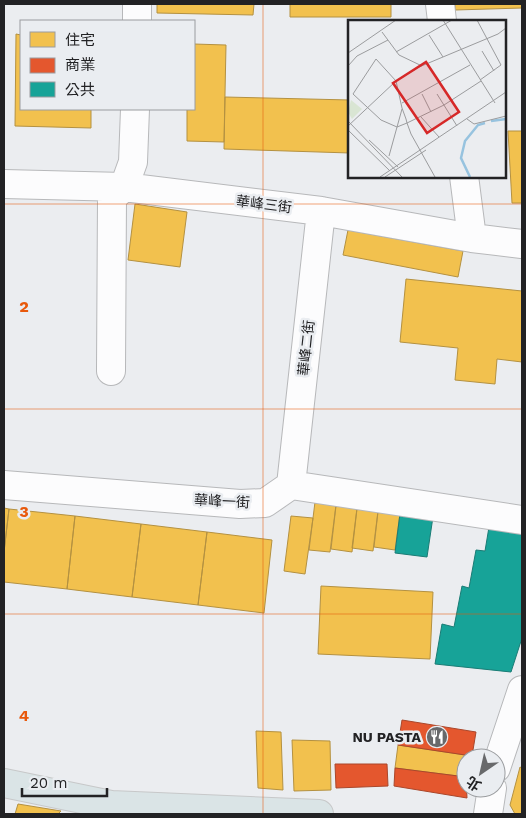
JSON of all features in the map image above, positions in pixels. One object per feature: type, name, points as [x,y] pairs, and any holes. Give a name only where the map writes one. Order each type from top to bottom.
[{"type":"main road","points":[[4,784],[81,806],[111,805],[319,814]]},
{"type":"street","points":[[137,4],[137,20]]},
{"type":"street","points":[[440,4],[442,20]]},
{"type":"street","points":[[110,371],[112,198],[124,187],[134,162],[135,110]]},
{"type":"street","points":[[464,178],[472,238]]},
{"type":"street","name":"華峰三街","points":[[4,184],[124,187],[322,211],[472,238],[522,244]]},
{"type":"street","name":"華峰二街","points":[[291,485],[322,211]]},
{"type":"street","name":"華峰一街","points":[[4,485],[240,504],[265,503],[291,485]]},
{"type":"street","points":[[291,485],[522,520]]},
{"type":"street","points":[[503,748],[522,690]]},
{"type":"street","points":[[488,814],[490,798]]},
{"type":"building: 住宅","points":[[157,4],[254,4],[253,15],[157,13]]},
{"type":"building: 住宅","points":[[290,4],[391,4],[391,17],[290,17]]},
{"type":"building: 住宅","points":[[455,4],[522,4],[522,8],[455,10]]},
{"type":"building: 住宅","points":[[16,34],[20,35],[20,110],[91,110],[91,128],[15,126]]},
{"type":"building: 住宅","points":[[195,44],[226,45],[224,142],[187,141],[187,110],[195,110]]},
{"type":"building: 住宅","points":[[225,97],[348,100],[348,153],[224,149]]},
{"type":"building: 住宅","points":[[508,131],[522,131],[522,203],[512,203]]},
{"type":"building: 住宅","points":[[135,204],[187,212],[180,267],[128,260]]},
{"type":"building: 住宅","points":[[348,230],[463,251],[458,277],[343,255]]},
{"type":"building: 住宅","points":[[406,279],[522,291],[522,362],[497,359],[495,384],[455,380],[458,348],[400,342]]},
{"type":"building: 住宅","points":[[316,494],[337,497],[330,552],[309,550]]},
{"type":"building: 住宅","points":[[337,497],[358,500],[352,552],[331,549]]},
{"type":"building: 住宅","points":[[358,500],[379,503],[373,551],[352,548]]},
{"type":"building: 住宅","points":[[379,503],[401,506],[395,550],[374,547]]},
{"type":"building: 住宅","points":[[4,508],[9,509],[4,552]]},
{"type":"building: 住宅","points":[[9,509],[75,516],[67,589],[4,582],[4,552]]},
{"type":"building: 住宅","points":[[75,516],[141,524],[132,597],[67,589]]},
{"type":"building: 住宅","points":[[291,516],[313,518],[305,574],[284,571]]},
{"type":"building: 住宅","points":[[141,524],[207,532],[198,605],[132,597]]},
{"type":"building: 住宅","points":[[207,532],[272,540],[264,613],[198,605]]},
{"type":"building: 住宅","points":[[321,586],[433,592],[430,659],[318,654]]},
{"type":"building: 住宅","points":[[256,731],[281,732],[283,790],[258,788]]},
{"type":"building: 住宅","points":[[292,740],[330,741],[331,790],[294,791]]},
{"type":"building: 住宅","points":[[398,745],[456,754],[456,776],[395,768]]},
{"type":"building: 住宅","points":[[520,767],[522,768],[522,814],[515,814],[510,805]]},
{"type":"building: 住宅","points":[[18,804],[61,811],[58,814],[15,814]]},
{"type":"building: 商業","name":"NU PASTA","points":[[402,720],[476,732],[473,748],[456,748],[456,754],[398,745]]},
{"type":"building: 商業","points":[[335,764],[387,764],[388,786],[336,788]]},
{"type":"building: 商業","points":[[395,768],[456,776],[456,796],[394,786]]},
{"type":"building: 公共","points":[[401,506],[434,510],[427,557],[395,553]]},
{"type":"building: 公共","points":[[489,527],[522,532],[522,638],[511,672],[435,664],[442,624],[454,627],[462,586],[469,588],[476,550],[485,551]]},
{"type":"place","name":"NU PASTA","points":[[437,737]]}]
